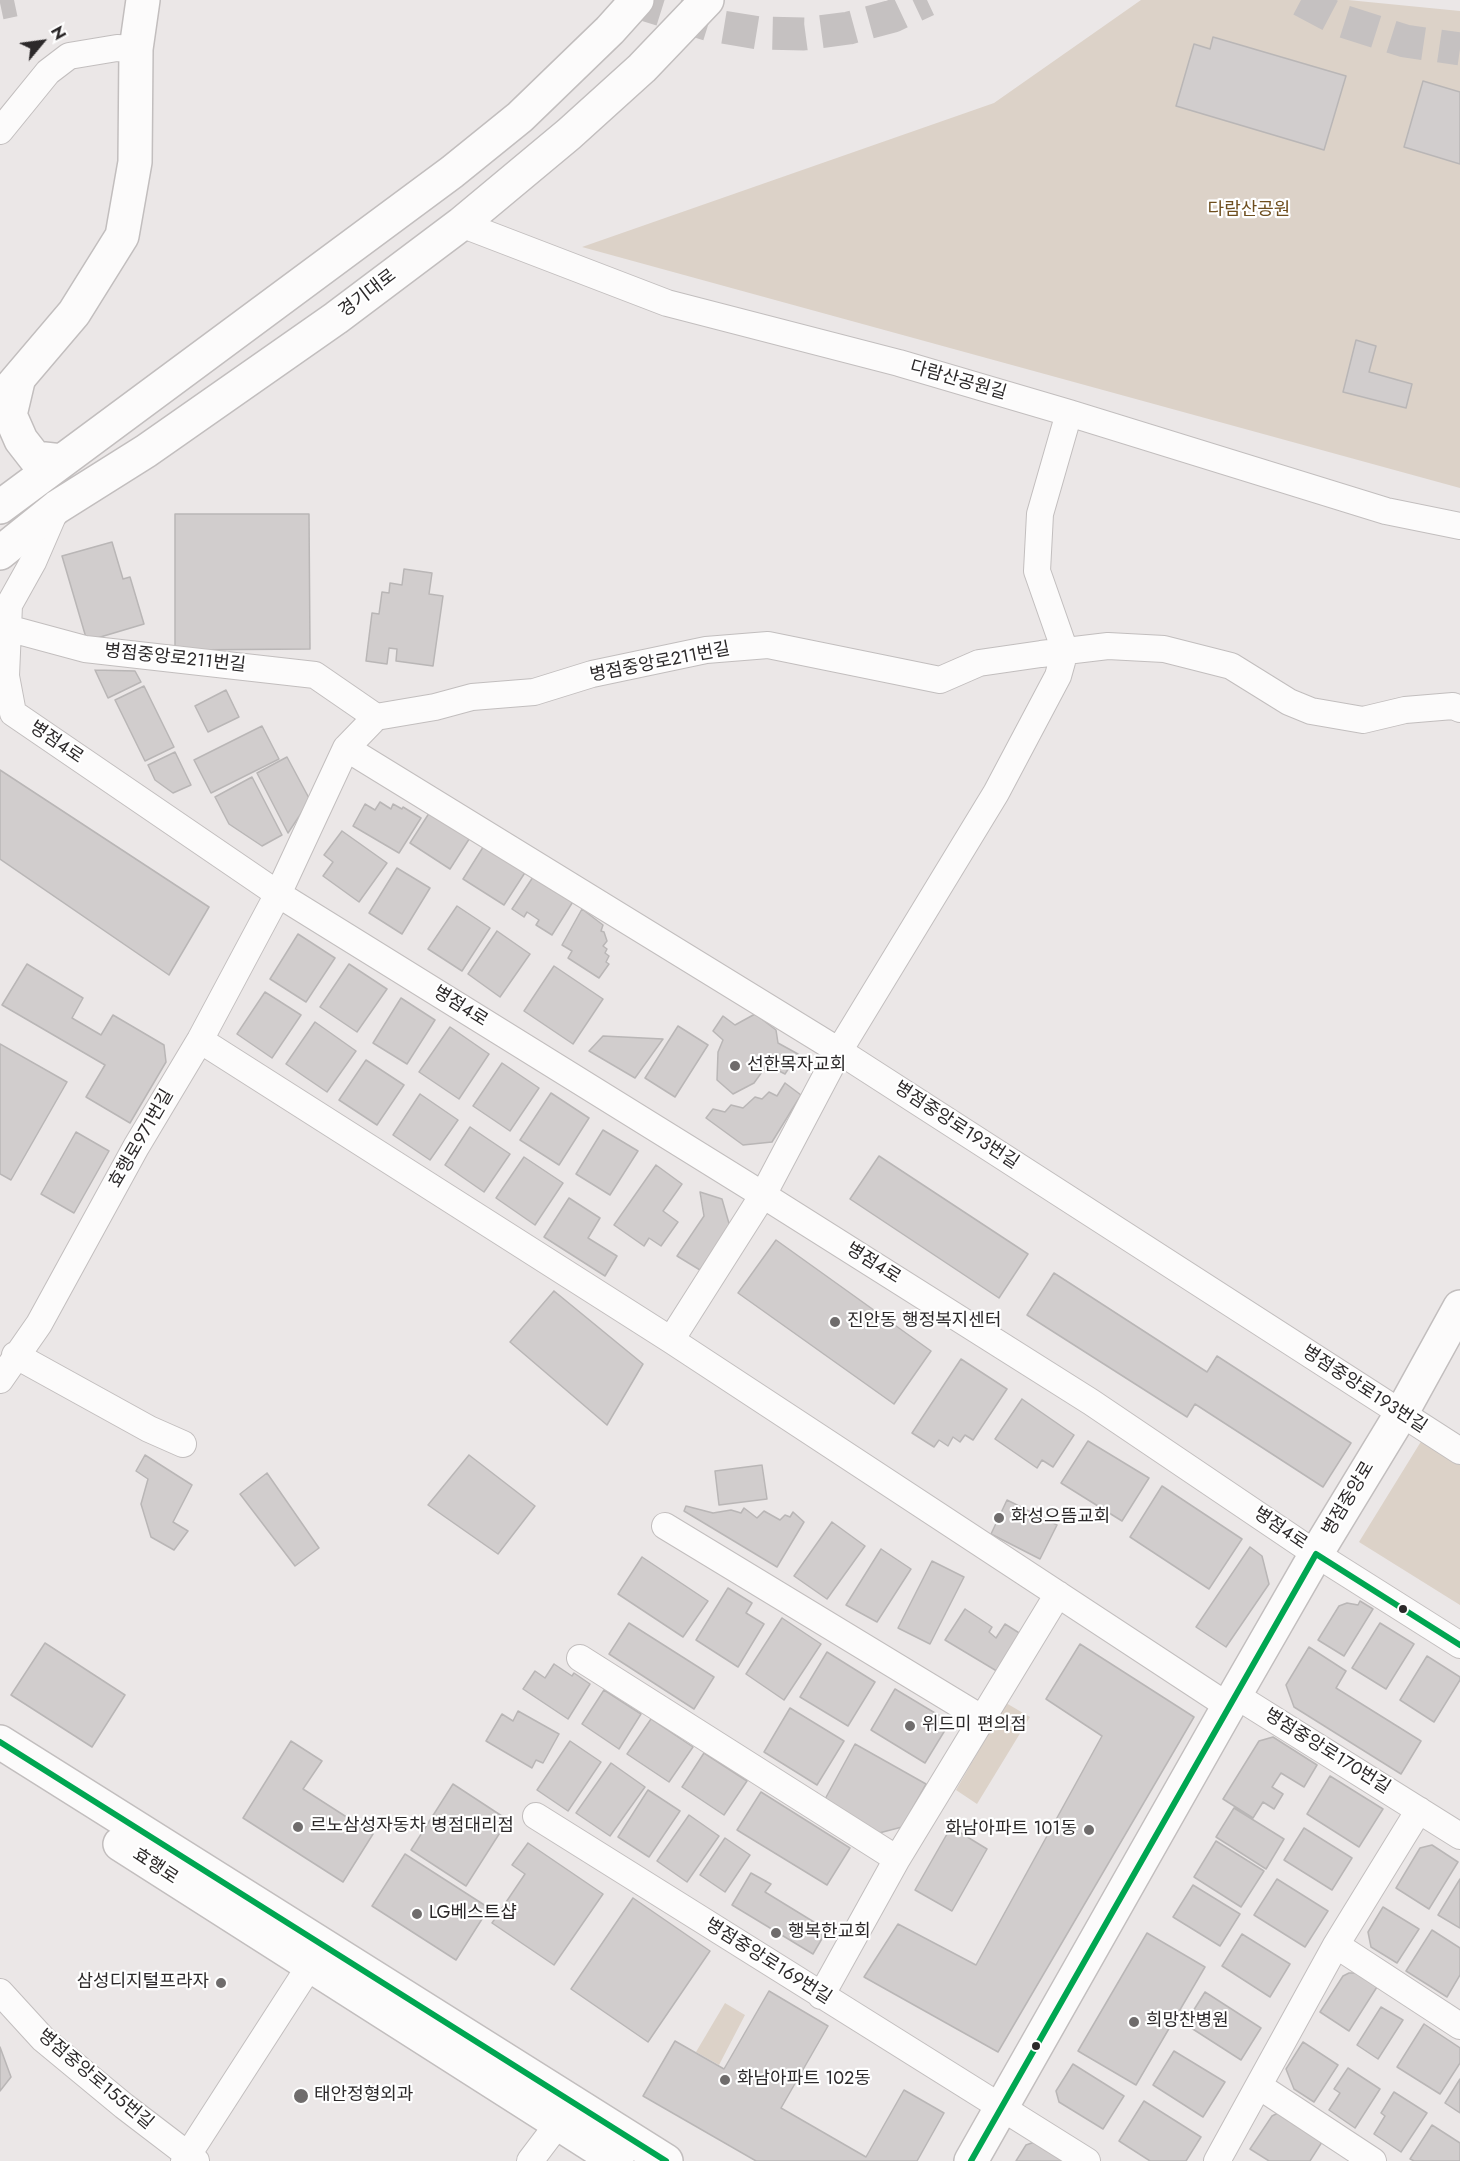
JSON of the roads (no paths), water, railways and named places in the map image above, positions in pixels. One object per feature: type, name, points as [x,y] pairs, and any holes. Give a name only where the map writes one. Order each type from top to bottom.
[{"type":"main road","points":[[62,461],[35,458],[21,440],[10,415],[9,391],[74,313],[122,236],[135,162],[136,49],[143,0]]},
{"type":"main road","points":[[0,507],[452,172],[520,117],[610,30],[637,0]]},
{"type":"main road","name":"경기대로","points":[[0,553],[57,507],[146,451],[336,318],[461,224],[577,127],[642,68],[707,0]]},
{"type":"main road","name":"병점중앙로","points":[[971,2161],[1232,1700],[1316,1554],[1401,1414],[1460,1307]]},
{"type":"main road","name":"효행로","points":[[0,1742],[316,1956],[558,2124],[617,2161]]},
{"type":"main road","name":"효행로","points":[[0,1767],[666,2161]]},
{"type":"street","points":[[0,131],[48,72],[69,56],[117,48],[136,49]]},
{"type":"street","name":"다람산공원길","points":[[461,224],[667,303],[899,363],[1386,511],[1460,526]]},
{"type":"street","points":[[671,1340],[763,1195],[839,1051],[996,793],[1058,676],[1065,651],[1037,571],[1040,514],[1069,413]]},
{"type":"street","points":[[6,714],[4,628],[9,605],[33,562],[57,507]]},
{"type":"street","name":"병점중앙로211번길","points":[[4,628],[85,649],[315,675],[376,717],[435,707],[472,697],[534,692],[592,674],[706,650],[768,645],[940,680],[979,663],[1065,651],[1108,646],[1164,649],[1231,666],[1289,702],[1311,711],[1364,720],[1405,710],[1453,706],[1460,709]]},
{"type":"street","name":"병점4로","points":[[6,714],[278,894],[1091,1402],[1316,1554],[1460,1645]]},
{"type":"street","points":[[278,894],[346,748],[376,717]]},
{"type":"street","name":"병점중앙로193번길","points":[[346,748],[839,1051],[1460,1451]]},
{"type":"street","name":"효행로971번길","points":[[0,1380],[15,1355],[39,1324],[136,1147],[200,1041],[278,894]]},
{"type":"street","name":"병점중앙로170번길","points":[[200,1041],[671,1340],[1058,1594],[1460,1836]]},
{"type":"street","points":[[15,1355],[149,1429],[183,1444]]},
{"type":"street","points":[[665,1526],[982,1719]]},
{"type":"street","points":[[821,1996],[897,1860],[1058,1594]]},
{"type":"street","points":[[580,1658],[897,1860]]},
{"type":"street","points":[[1217,2161],[1336,1945],[1419,1810]]},
{"type":"street","name":"병점중앙로169번길","points":[[536,1816],[1000,2108]]},
{"type":"street","points":[[1336,1945],[1460,2026]]},
{"type":"street","points":[[189,2159],[316,1956]]},
{"type":"street","name":"병점중앙로155번길","points":[[0,1992],[44,2039],[189,2159]]},
{"type":"street","points":[[1260,2086],[1373,2161]]},
{"type":"street","points":[[1000,2108],[1087,2161]]},
{"type":"street","points":[[530,2161],[558,2124]]},
{"type":"tunnel","points":[[0,3],[14,0]]},
{"type":"tunnel","points":[[630,0],[710,25],[759,33],[804,34],[849,28],[893,16],[927,0]]},
{"type":"tunnel","points":[[1301,0],[1339,20],[1405,41],[1460,49]]},
{"type":"place","name":"선한목자교회","points":[[735,1066]]},
{"type":"place","name":"진안동 행정복지센터","points":[[835,1322]]},
{"type":"place","name":"화성으뜸교회","points":[[999,1518]]},
{"type":"place","name":"위드미 편의점","points":[[910,1726]]},
{"type":"place","name":"르노삼성자동차 병점대리점","points":[[298,1827]]},
{"type":"place","name":"화남아파트 101동","points":[[1089,1830]]},
{"type":"place","name":"LG베스트샵","points":[[417,1914]]},
{"type":"place","name":"행복한교회","points":[[776,1933]]},
{"type":"place","name":"삼성디지털프라자","points":[[221,1983]]},
{"type":"place","name":"희망찬병원","points":[[1134,2022]]},
{"type":"place","name":"화남아파트 102동","points":[[725,2080]]},
{"type":"place","name":"태안정형외과","points":[[301,2096]]},
{"type":"park label","name":"다람산공원","points":[[1249,211]]}]
